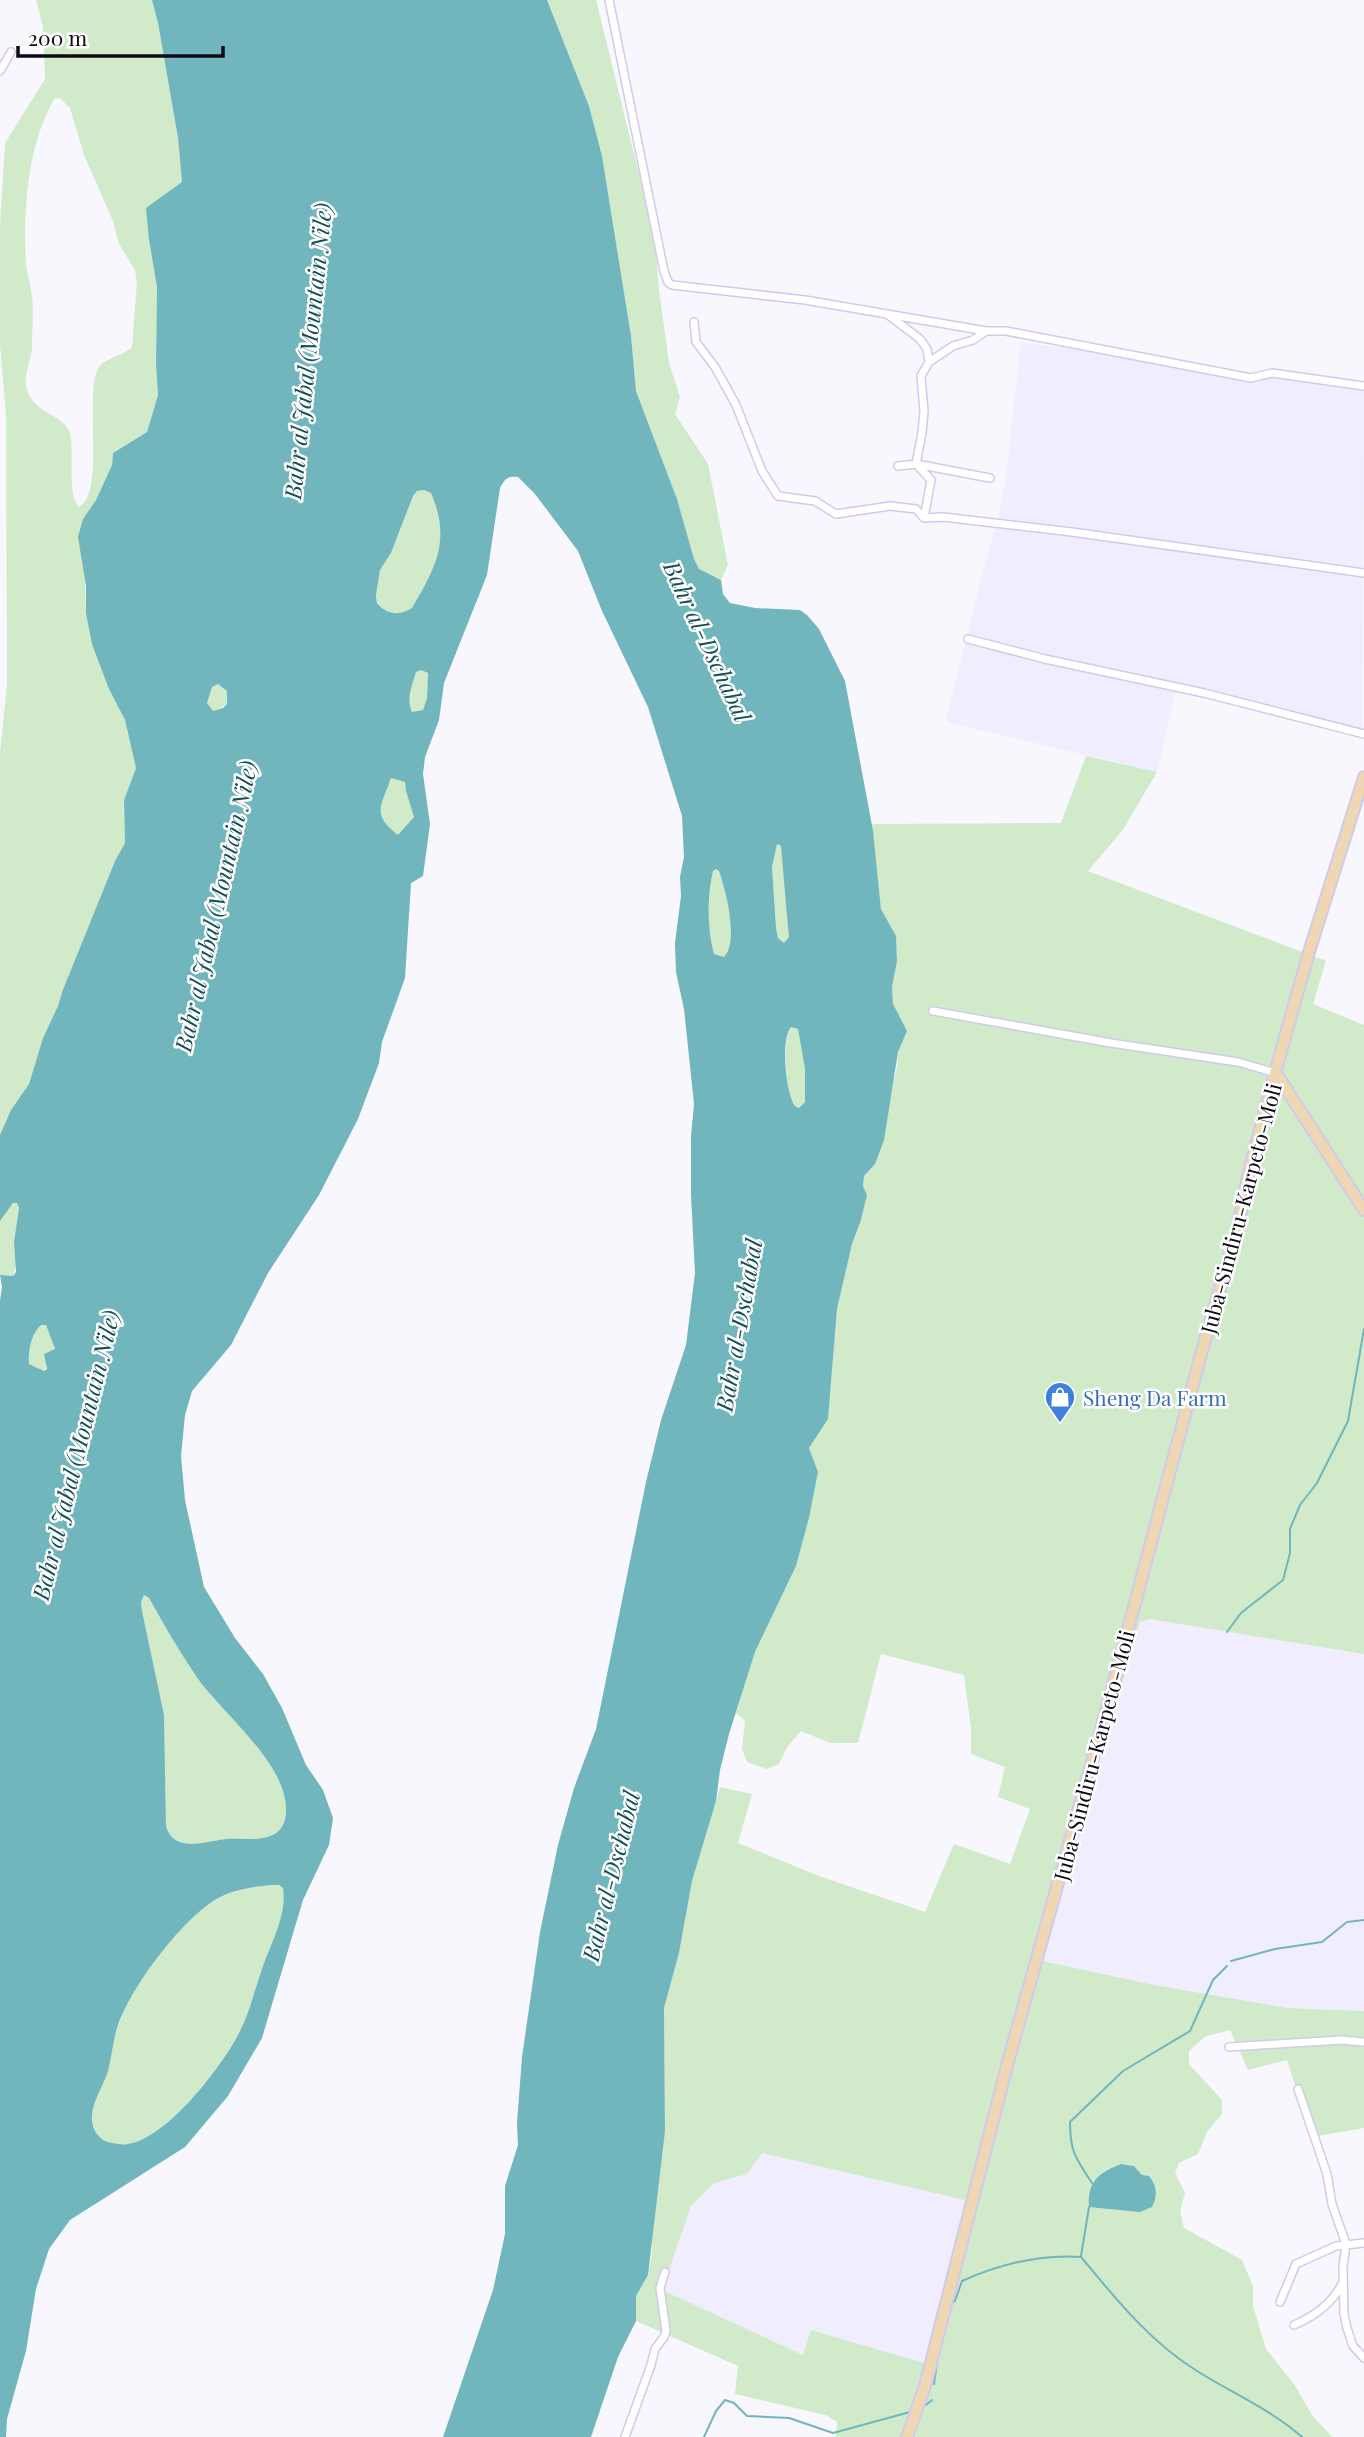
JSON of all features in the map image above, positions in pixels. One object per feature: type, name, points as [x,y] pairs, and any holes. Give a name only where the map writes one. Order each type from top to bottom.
[{"type":"main road","name":"Juba-Sindiru-Karpeto-Moli","points":[[907,2437],[925,2386],[1009,2057],[1240,1218],[1248,1176],[1309,952],[1364,777]]},
{"type":"main road","points":[[1276,1073],[1364,1210]]},
{"type":"street","points":[[609,0],[664,271],[668,282],[676,287],[805,300],[986,331],[1006,331],[1251,378],[1272,373],[1364,386]]},
{"type":"street","points":[[0,71],[11,52]]},
{"type":"street","points":[[887,314],[920,339],[929,362]]},
{"type":"street","points":[[694,322],[696,342],[715,367],[736,405],[762,471],[778,496],[815,501],[839,514],[900,506],[916,509],[924,519]]},
{"type":"street","points":[[916,464],[924,411],[921,376],[929,362],[953,346],[973,340],[986,331]]},
{"type":"street","points":[[916,464],[931,480],[924,519]]},
{"type":"street","points":[[898,466],[916,464],[990,478]]},
{"type":"street","points":[[924,519],[943,517],[1072,532],[1364,573]]},
{"type":"street","points":[[968,639],[1204,693],[1364,734]]},
{"type":"street","points":[[933,1011],[1111,1043],[1238,1062],[1276,1073]]},
{"type":"street","points":[[1229,2047],[1341,2040],[1364,2042]]},
{"type":"street","points":[[1298,2089],[1346,2244],[1343,2281],[1347,2328],[1353,2346],[1364,2358]]},
{"type":"street","points":[[1280,2302],[1296,2264],[1323,2250],[1364,2243]]},
{"type":"street","points":[[625,2437],[655,2349],[664,2337],[666,2323],[660,2288],[665,2272]]},
{"type":"street","points":[[1294,2325],[1327,2306],[1343,2281]]},
{"type":"shaded area","points":[[1021,342],[1364,389],[1363,730],[1176,690],[1157,772],[946,722],[998,519],[1006,478]]},
{"type":"shaded area","points":[[1150,1619],[1364,1654],[1364,2011],[1288,2008],[1042,1962],[1140,1622]]},
{"type":"shaded area","points":[[762,2153],[965,2200],[924,2364],[812,2330],[804,2355],[661,2290],[691,2206],[714,2183],[747,2174]]},
{"type":"green space","points":[[36,0],[152,0],[178,138],[182,182],[149,240],[157,287],[158,395],[147,432],[113,453],[112,465],[96,500],[83,519],[86,613],[109,689],[125,720],[136,768],[124,800],[125,843],[115,861],[43,1038],[29,1084],[11,1110],[0,1135],[0,753],[7,684],[6,414],[0,345],[0,226],[5,143],[45,79],[43,27]],"holes":[[[55,98],[61,99],[70,108],[84,155],[113,221],[119,244],[135,270],[137,283],[132,347],[108,360],[97,371],[93,402],[91,484],[87,499],[79,507],[73,492],[70,434],[63,422],[36,404],[26,384],[32,350],[33,314],[26,264],[26,201],[38,136]]]},
{"type":"green space","points":[[547,0],[596,0],[655,239],[669,363],[680,397],[675,414],[708,464],[728,565],[721,580],[699,569],[694,559],[677,499],[636,391],[631,336],[602,156],[589,106]]},
{"type":"green space","points":[[417,491],[431,493],[437,510],[440,525],[438,553],[428,580],[412,609],[403,613],[390,612],[378,603],[376,595],[380,570],[391,553],[413,496]]},
{"type":"green space","points":[[421,670],[428,673],[427,698],[423,710],[412,712],[410,692],[416,672]]},
{"type":"green space","points":[[218,684],[227,691],[227,704],[213,711],[207,703],[212,687]]},
{"type":"green space","points":[[1086,756],[1157,772],[1122,831],[1088,871],[1326,961],[1313,1004],[1364,1025],[1364,1654],[1150,1619],[1140,1622],[1042,1961],[1154,1985],[1288,2008],[1364,2011],[1364,2128],[1312,2137],[1287,2060],[1248,2070],[1230,2030],[1206,2036],[1189,2051],[1189,2064],[1222,2100],[1222,2114],[1207,2132],[1198,2154],[1179,2163],[1175,2173],[1185,2193],[1180,2211],[1184,2228],[1242,2260],[1253,2286],[1253,2306],[1266,2349],[1294,2384],[1312,2415],[1332,2437],[836,2437],[837,2422],[826,2415],[735,2394],[738,2366],[636,2321],[636,2296],[648,2275],[652,2253],[653,2216],[665,2131],[664,2008],[679,1953],[692,1881],[720,1787],[752,1794],[738,1843],[819,1876],[925,1912],[954,1844],[1010,1864],[1030,1809],[998,1797],[1005,1767],[971,1754],[971,1728],[964,1675],[881,1654],[858,1743],[830,1743],[801,1731],[787,1747],[779,1764],[767,1769],[747,1762],[742,1749],[745,1721],[736,1713],[755,1652],[796,1566],[809,1518],[818,1472],[809,1448],[828,1419],[837,1309],[867,1195],[863,1186],[864,1176],[875,1164],[898,1052],[907,1031],[893,1005],[896,936],[881,909],[872,824],[1061,823]],"holes":[[[762,2153],[965,2200],[924,2363],[811,2330],[803,2355],[662,2290],[691,2206],[714,2183],[747,2174]],[[1121,2164],[1134,2166],[1142,2175],[1092,2183],[1105,2170]]]},
{"type":"green space","points":[[391,778],[406,782],[414,817],[398,835],[383,820],[380,808]]},
{"type":"green space","points":[[777,844],[781,846],[789,937],[784,943],[778,938],[776,928],[772,867]]},
{"type":"green space","points":[[716,869],[722,880],[730,915],[731,939],[724,957],[714,954],[710,933],[710,892],[713,871]]},
{"type":"green space","points":[[791,1027],[798,1029],[805,1069],[805,1102],[799,1108],[795,1106],[789,1090],[786,1067],[786,1043]]},
{"type":"green space","points":[[13,1203],[17,1203],[19,1208],[14,1242],[16,1265],[13,1276],[0,1275],[0,1221]]},
{"type":"green space","points":[[41,1325],[46,1325],[55,1350],[44,1371],[29,1364],[31,1343]]},
{"type":"green space","points":[[144,1595],[149,1598],[196,1676],[265,1757],[276,1775],[284,1794],[286,1812],[284,1823],[279,1831],[272,1835],[191,1844],[176,1840],[170,1835],[166,1826],[164,1715],[142,1611],[141,1602]]},
{"type":"green space","points":[[283,1887],[284,1898],[278,1929],[241,2029],[218,2065],[201,2088],[159,2129],[137,2142],[117,2145],[100,2136],[92,2121],[94,2105],[107,2072],[124,2010],[145,1975],[172,1940],[200,1911],[214,1901],[246,1888]]},
{"type":"water","points":[[152,0],[547,0],[589,106],[602,156],[631,336],[636,391],[677,499],[694,559],[699,569],[721,580],[723,594],[730,603],[755,608],[800,610],[819,629],[845,681],[873,831],[881,909],[896,936],[897,961],[892,987],[893,1004],[907,1031],[898,1052],[884,1140],[875,1164],[864,1176],[863,1186],[867,1195],[837,1309],[828,1419],[809,1448],[818,1472],[809,1518],[796,1566],[755,1652],[729,1734],[716,1801],[692,1881],[679,1953],[664,2008],[665,2131],[648,2275],[636,2296],[636,2321],[618,2357],[591,2437],[443,2437],[493,2290],[505,2234],[505,2186],[518,2145],[522,2057],[540,1932],[558,1845],[574,1788],[596,1729],[661,1420],[686,1345],[695,1273],[691,1195],[694,1104],[684,1009],[676,972],[675,943],[684,857],[682,816],[648,707],[602,611],[578,551],[535,494],[515,477],[507,478],[500,488],[487,575],[444,683],[439,720],[425,757],[423,774],[430,824],[423,876],[411,883],[405,978],[382,1042],[379,1063],[358,1119],[319,1195],[268,1273],[231,1345],[192,1391],[185,1415],[181,1456],[185,1500],[204,1587],[235,1638],[263,1674],[282,1708],[306,1765],[323,1790],[333,1818],[329,1845],[303,1900],[262,2038],[228,2096],[185,2147],[70,2220],[49,2249],[36,2289],[26,2351],[7,2419],[6,2437],[0,2437],[0,1275],[13,1276],[16,1272],[14,1242],[19,1208],[17,1203],[13,1203],[0,1221],[0,1135],[11,1110],[29,1084],[43,1038],[115,861],[125,843],[124,800],[136,768],[125,720],[109,689],[92,644],[78,537],[83,519],[96,500],[112,465],[113,453],[147,432],[158,395],[157,287],[146,208],[182,182],[178,138]],"holes":[[[417,491],[431,493],[440,525],[438,553],[412,608],[394,613],[377,603],[380,570],[391,553]],[[421,670],[428,673],[427,698],[423,710],[412,712],[411,687],[416,672]],[[218,684],[227,691],[227,704],[223,708],[213,711],[207,703],[212,687]],[[391,778],[405,782],[414,817],[398,835],[384,821],[381,815],[382,803]],[[777,844],[781,846],[789,937],[784,943],[778,938],[772,867]],[[716,869],[719,871],[728,903],[731,940],[724,957],[714,954],[710,934],[711,881]],[[791,1027],[798,1029],[805,1069],[805,1102],[799,1108],[795,1106],[789,1090],[786,1043]],[[41,1325],[46,1325],[55,1349],[44,1354],[47,1369],[44,1371],[29,1364],[35,1333]],[[144,1595],[149,1598],[196,1676],[265,1757],[276,1775],[284,1794],[286,1812],[279,1831],[264,1838],[226,1839],[191,1844],[183,1843],[170,1835],[166,1826],[164,1715],[142,1611],[141,1602]],[[279,1885],[283,1888],[283,1909],[247,2014],[233,2044],[206,2082],[171,2120],[152,2134],[134,2142],[118,2144],[103,2140],[94,2128],[92,2112],[108,2071],[118,2025],[134,1992],[159,1956],[201,1910],[221,1897],[249,1888]]]},
{"type":"water","points":[[1121,2164],[1134,2166],[1142,2175],[1149,2176],[1156,2191],[1152,2207],[1140,2212],[1089,2207],[1090,2191],[1096,2179]]},
{"type":"waterway","points":[[1227,1632],[1241,1613],[1283,1580],[1290,1553],[1290,1529],[1300,1505],[1317,1483],[1348,1421],[1364,1329]]},
{"type":"waterway","points":[[1231,1961],[1275,1949],[1322,1942],[1347,1922],[1364,1920]]},
{"type":"waterway","points":[[1092,2183],[1075,2155],[1070,2122],[1123,2071],[1190,2031],[1213,1980],[1227,1966]]},
{"type":"waterway","points":[[1081,2256],[1089,2207]]},
{"type":"waterway","points":[[951,2304],[955,2301],[962,2281],[991,2270],[1035,2259],[1081,2257],[1134,2319],[1164,2347],[1197,2371],[1277,2418],[1302,2437]]},
{"type":"waterway","points":[[934,2384],[938,2355]]},
{"type":"waterway","points":[[704,2437],[716,2411],[725,2400],[734,2403],[747,2416],[789,2418],[833,2433],[910,2412]]},
{"type":"waterway","points":[[922,2408],[932,2400]]},
{"type":"place","name":"Sheng Da Farm","points":[[1060,1424]]},
{"type":"water label","name":"Bahr al Jabal (Mountain Nile)","points":[[307,351]]},
{"type":"water label","name":"Bahr al-Dschabal","points":[[708,641]]},
{"type":"water label","name":"Bahr al Jabal (Mountain Nile)","points":[[215,906]]},
{"type":"water label","name":"Bahr al-Dschabal","points":[[738,1325]]},
{"type":"water label","name":"Bahr al Jabal (Mountain Nile)","points":[[75,1455]]},
{"type":"water label","name":"Bahr al-Dschabal","points":[[610,1876]]}]
